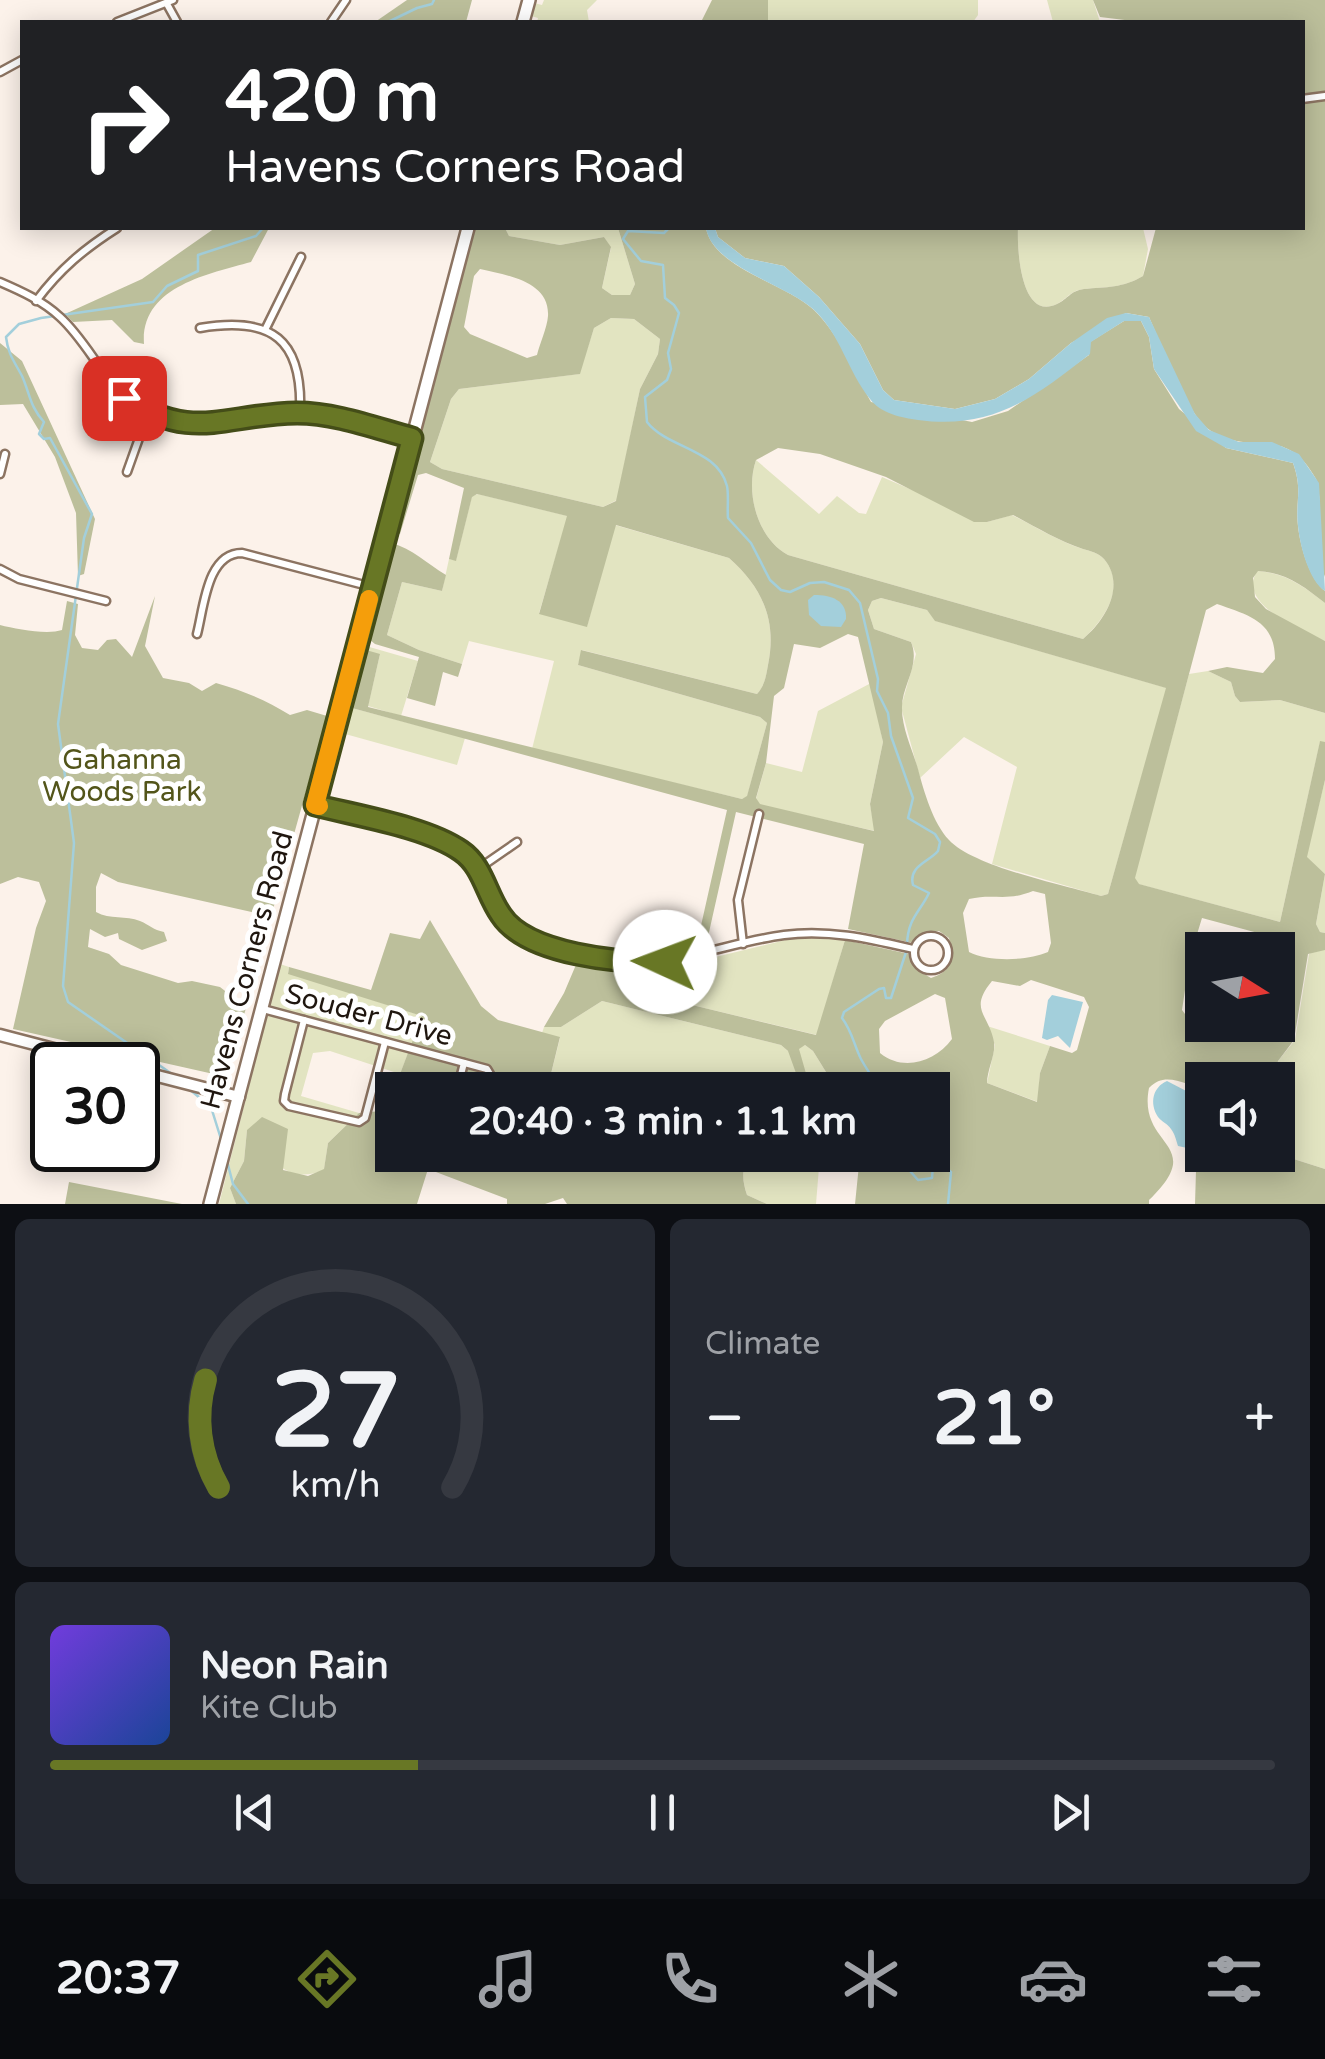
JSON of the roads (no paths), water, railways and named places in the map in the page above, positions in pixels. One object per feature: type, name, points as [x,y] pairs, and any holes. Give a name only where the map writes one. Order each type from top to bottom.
[{"type":"main road","name":"Havens Corners Road","points":[[210,1204],[467,230]]},
{"type":"main road","points":[[0,1035],[30,1043]]},
{"type":"main road","points":[[160,1077],[239,1097]]},
{"type":"street","points":[[122,20],[170,2]]},
{"type":"street","points":[[36,301],[57,272],[81,250],[114,230]]},
{"type":"street","points":[[266,328],[302,257]]},
{"type":"street","points":[[0,282],[60,318],[124,398],[148,413],[192,425],[300,413],[412,438]]},
{"type":"street","points":[[200,328],[229,323],[266,328],[292,352],[301,386],[300,413]]},
{"type":"street","points":[[127,472],[148,413]]},
{"type":"street","points":[[0,474],[6,454]]},
{"type":"street","points":[[197,634],[215,568],[230,553],[372,587]]},
{"type":"street","points":[[0,569],[19,579],[106,602]]},
{"type":"street","points":[[315,805],[440,840],[464,852],[478,869],[502,918],[524,936],[546,944],[634,963],[683,959],[785,935],[820,932],[848,934],[913,949]]},
{"type":"street","points":[[743,944],[738,900],[759,814]]},
{"type":"street","points":[[478,869],[517,842]]},
{"type":"street","points":[[930,936],[946,945],[947,959],[937,969],[929,970],[915,959],[913,949],[930,936]]},
{"type":"street","name":"Souder Drive","points":[[262,1009],[488,1072]]},
{"type":"street","points":[[304,1020],[284,1100],[289,1106],[352,1122],[365,1118],[385,1042]]},
{"type":"street","name":"Souder Drive","points":[[462,1072],[464,1064]]},
{"type":"water","points":[[707,230],[716,230],[718,237],[745,258],[784,266],[819,297],[860,344],[883,390],[894,400],[955,409],[995,399],[1029,379],[1107,318],[1126,313],[1149,317],[1195,414],[1209,430],[1239,442],[1272,442],[1299,454],[1319,483],[1325,591],[1310,571],[1301,543],[1298,481],[1293,463],[1226,448],[1196,431],[1154,369],[1149,337],[1141,321],[1124,321],[1091,342],[1090,354],[1011,407],[968,420],[905,418],[874,404],[830,329],[813,309],[735,264],[711,241]]},
{"type":"water","points":[[814,595],[841,603],[846,619],[841,627],[821,626],[809,615],[808,600]]},
{"type":"water","points":[[1052,995],[1083,1002],[1070,1048],[1058,1036],[1042,1038]]},
{"type":"water","points":[[1167,1081],[1185,1090],[1185,1148],[1178,1146],[1172,1131],[1155,1112],[1153,1101]]},
{"type":"waterway","points":[[392,20],[434,0]]},
{"type":"waterway","points":[[172,1074],[68,1002],[63,986],[74,843],[58,724],[84,538],[92,514],[50,438],[39,434],[44,422],[33,406],[6,337],[19,324],[41,318],[153,302],[167,286],[198,271],[198,255],[256,236],[261,230]]},
{"type":"waterway","points":[[667,230],[628,231],[623,239],[641,261],[663,265],[665,298],[679,313],[668,353],[671,369],[667,380],[645,397],[647,422],[667,438],[703,456],[722,473],[728,490],[728,518],[751,543],[770,580],[781,590],[790,592],[824,582],[849,590],[860,603],[878,679],[877,691],[888,713],[891,736],[913,798],[908,818],[935,834],[940,842],[938,851],[920,865],[912,879],[913,885],[929,893],[912,921],[907,944]]},
{"type":"waterway","points":[[869,1072],[842,1018],[844,1012],[879,989],[884,988],[886,998],[891,998],[906,952]]},
{"type":"waterway","points":[[189,1089],[211,1107],[221,1139]]},
{"type":"waterway","points":[[227,1161],[233,1184],[248,1204]]},
{"type":"waterway","points":[[948,1204],[950,1171]]},
{"type":"waterway","points":[[911,1172],[918,1180],[932,1178],[932,1172]]},
{"type":"park label","name":"Gahanna Woods Park","points":[[122,775]]}]
